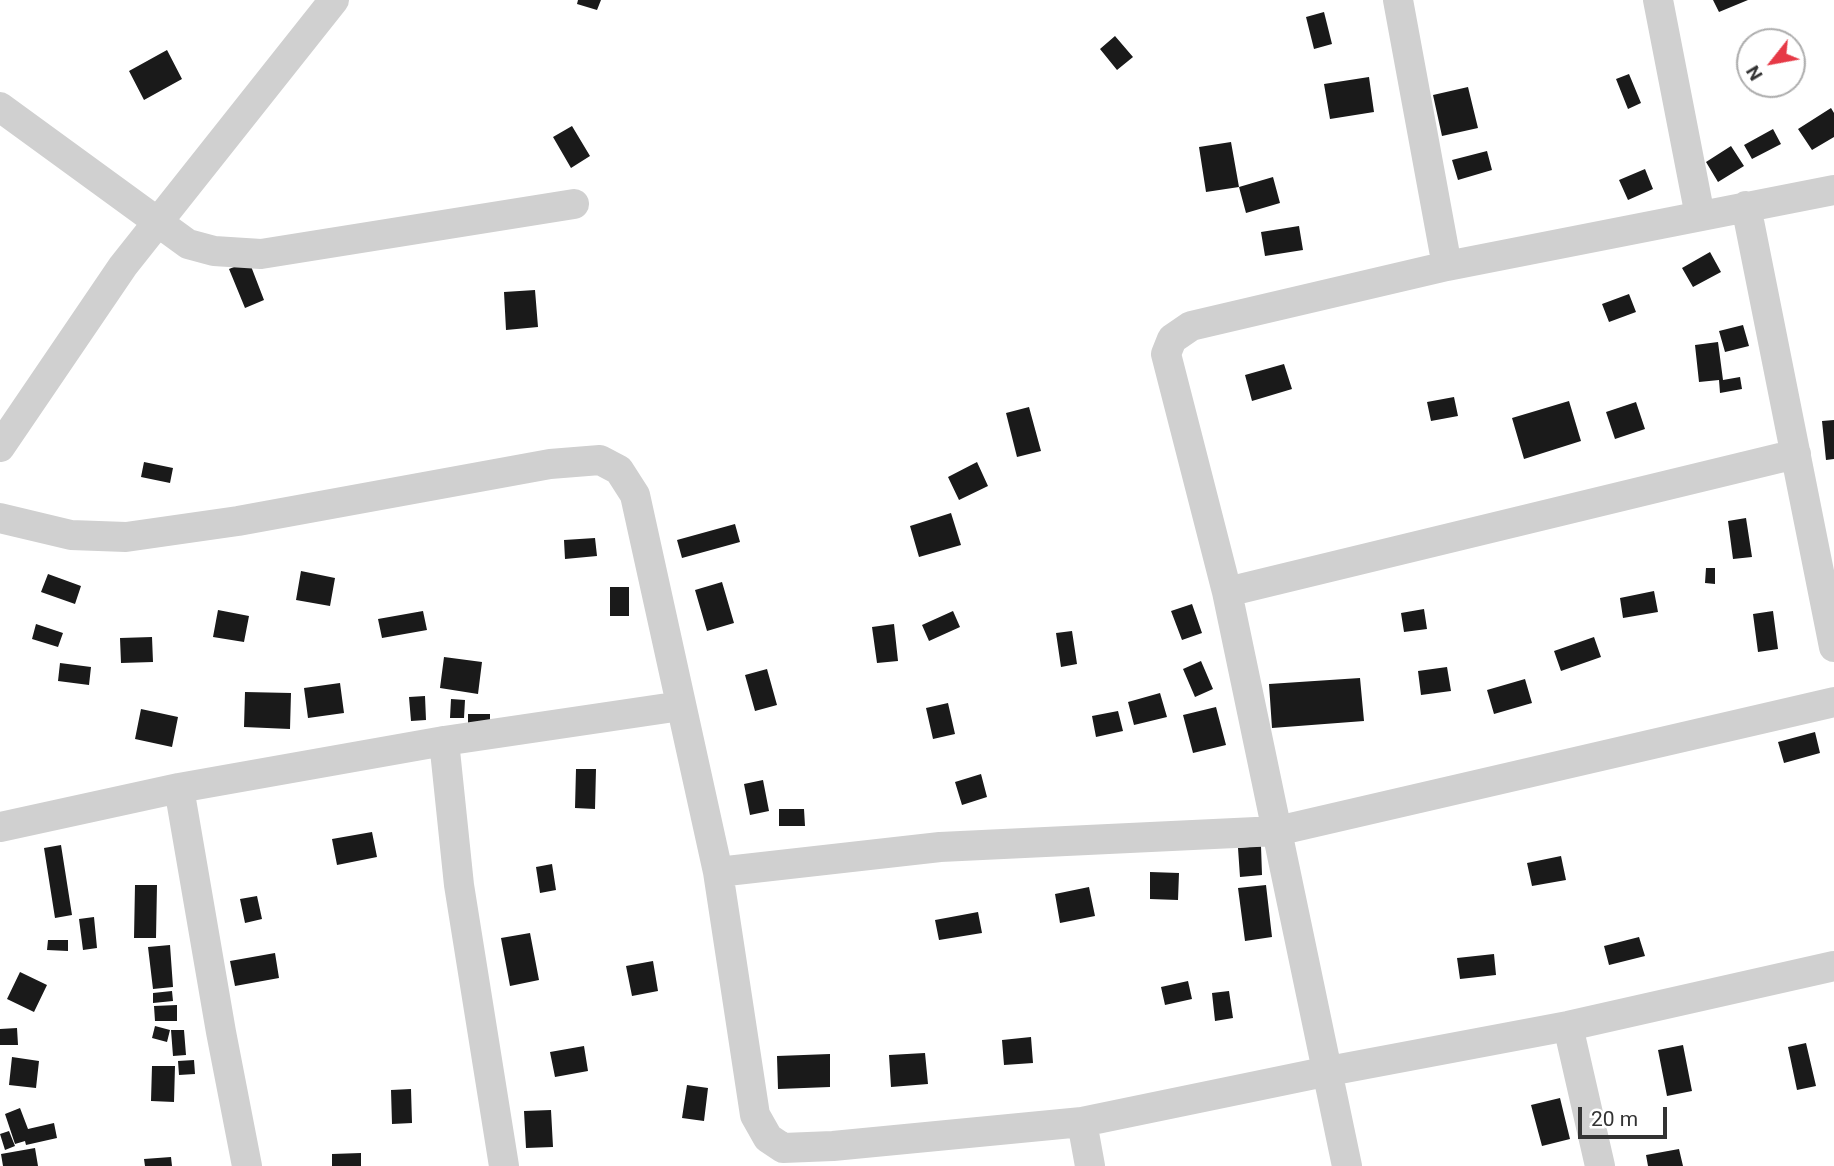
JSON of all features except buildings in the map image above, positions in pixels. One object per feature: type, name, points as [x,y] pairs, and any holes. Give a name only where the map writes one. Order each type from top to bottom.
[{"type":"street","points":[[0,447],[123,265],[334,0]]},
{"type":"street","points":[[1398,0],[1447,266]]},
{"type":"street","points":[[1658,0],[1700,216]]},
{"type":"street","points":[[0,107],[188,244],[214,251],[261,254],[575,204]]},
{"type":"street","points":[[1347,1166],[1227,592],[1166,354],[1172,339],[1191,326],[1447,266],[1834,190]]},
{"type":"street","points":[[1746,206],[1834,647]]},
{"type":"street","points":[[1227,592],[1796,454]]},
{"type":"street","points":[[0,518],[71,535],[126,537],[238,522],[550,464],[600,460],[619,470],[635,495],[718,872],[755,1115],[768,1138],[783,1148],[834,1156],[1082,1122],[1567,1026],[1834,965]]},
{"type":"street","points":[[718,872],[940,847],[1277,831],[1834,702]]},
{"type":"street","points":[[0,827],[179,788],[444,741],[681,706]]},
{"type":"street","points":[[444,741],[459,885],[504,1166]]},
{"type":"street","points":[[179,788],[247,1166]]},
{"type":"street","points":[[1567,1026],[1600,1166]]},
{"type":"street","points":[[1082,1122],[1090,1166]]}]
